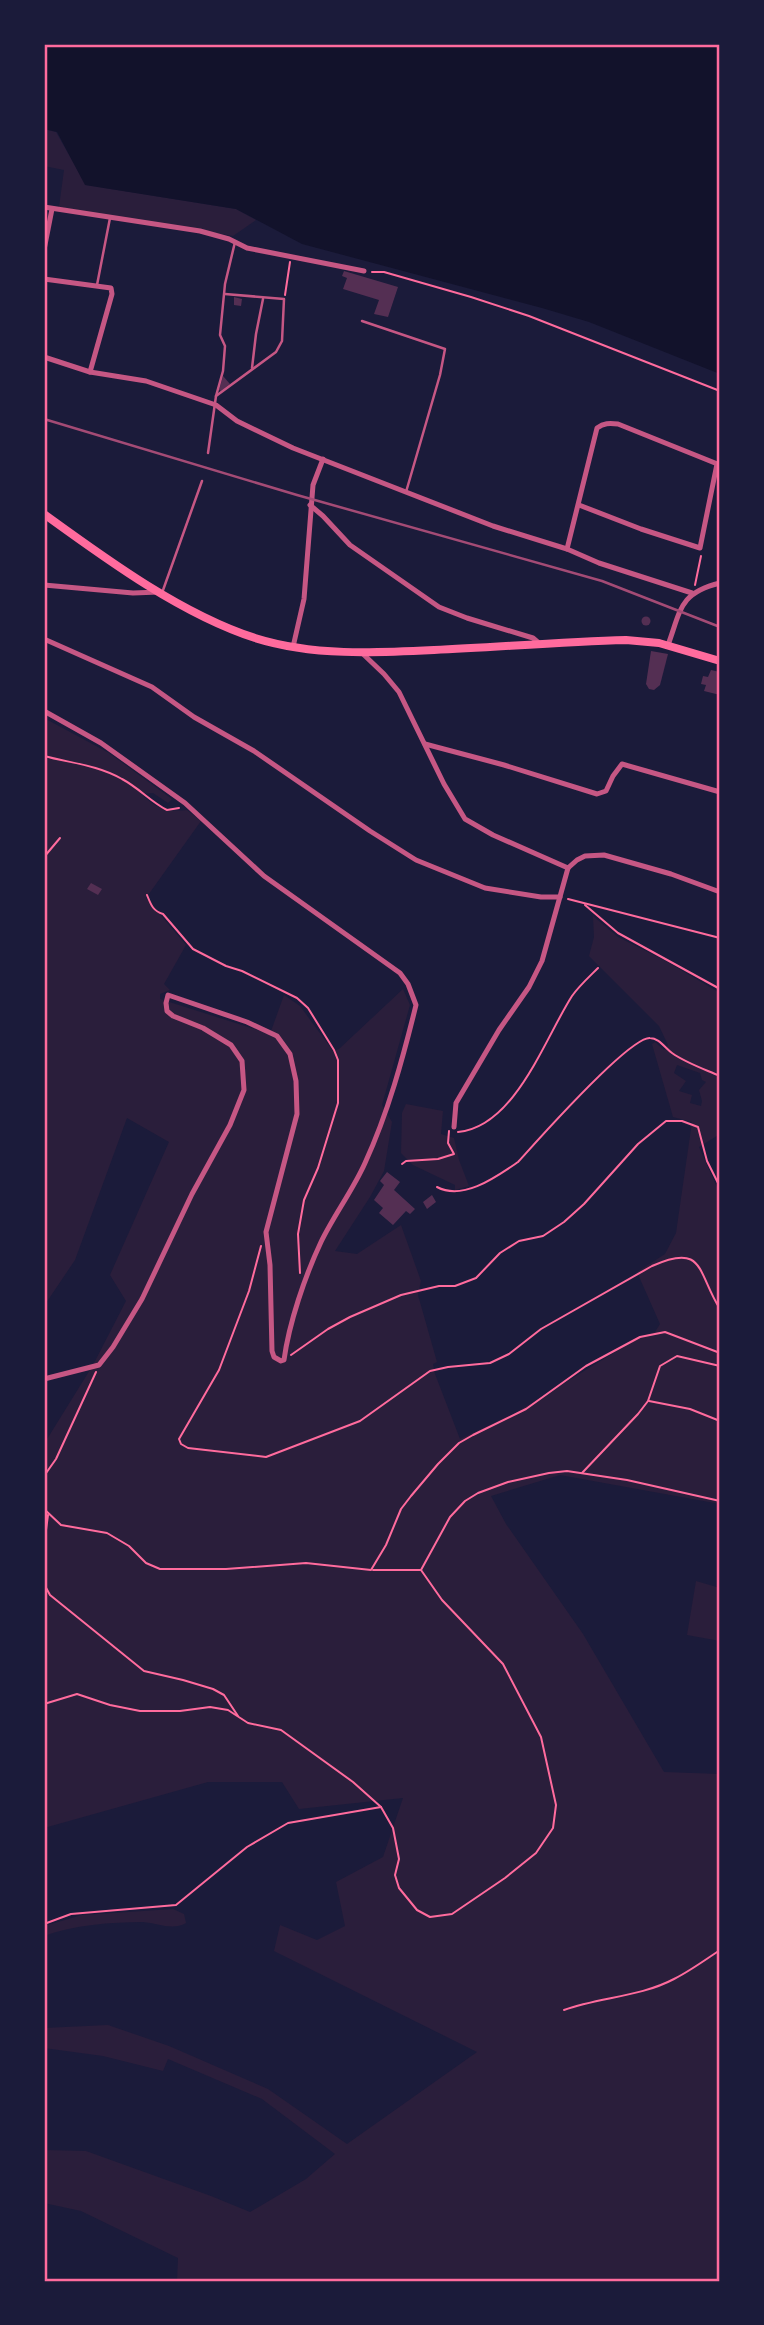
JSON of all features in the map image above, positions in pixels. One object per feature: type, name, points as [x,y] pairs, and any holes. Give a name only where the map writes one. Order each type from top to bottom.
[{"type":"main road","points":[[44,514],[161,593],[235,631],[293,647],[362,653],[626,640],[668,645],[720,661]]},
{"type":"street","points":[[44,207],[200,231],[247,248],[364,271]]},
{"type":"street","points":[[44,250],[52,209]]},
{"type":"street","points":[[44,279],[111,288],[112,293],[90,372]]},
{"type":"street","points":[[44,357],[90,372],[146,381],[216,405],[250,428],[293,448],[493,526],[692,593]]},
{"type":"street","points":[[567,549],[597,428],[601,425],[618,424],[718,464],[700,548],[579,505]]},
{"type":"street","points":[[293,647],[304,599],[313,485],[323,459]]},
{"type":"street","points":[[310,505],[350,545],[439,607],[533,638],[540,644]]},
{"type":"street","points":[[668,645],[681,611],[692,593],[720,583]]},
{"type":"street","points":[[44,585],[161,593]]},
{"type":"street","points":[[44,639],[152,687],[194,718],[254,751],[416,860],[485,888],[541,898],[560,897]]},
{"type":"street","points":[[362,653],[399,692],[444,785],[465,819],[485,831],[568,868]]},
{"type":"street","points":[[44,711],[101,743],[185,803],[264,876],[396,970],[408,984],[416,1005],[379,1134],[320,1243],[302,1292],[284,1360],[278,1359],[271,1351],[270,1265],[266,1232],[298,1114],[297,1090],[290,1055],[277,1036],[247,1022],[168,995],[167,1011],[173,1016],[203,1028],[231,1045],[242,1061],[244,1090],[230,1125],[192,1194],[142,1299],[99,1365],[44,1379]]},
{"type":"street","points":[[425,744],[597,794],[606,791],[618,766],[622,764],[720,792]]},
{"type":"street","points":[[454,1127],[456,1102],[542,961],[568,868],[577,860],[585,856],[604,855],[671,874],[720,892]]},
{"type":"lane","points":[[97,285],[110,218]]},
{"type":"lane","points":[[208,453],[216,396],[223,371],[225,346],[220,335],[225,284],[235,242]]},
{"type":"lane","points":[[216,396],[268,358],[282,341],[284,299],[225,294]]},
{"type":"lane","points":[[252,368],[263,298]]},
{"type":"lane","points":[[362,321],[445,349],[406,492]]},
{"type":"lane","points":[[161,593],[202,481]]},
{"type":"path","points":[[284,299],[290,258]]},
{"type":"path","points":[[364,271],[384,272],[483,301],[578,334],[720,391]]},
{"type":"path","points":[[692,593],[696,583],[700,548]]},
{"type":"path","points":[[44,756],[90,766],[120,778],[167,810],[178,809],[185,803]]},
{"type":"path","points":[[44,858],[60,838]]},
{"type":"path","points":[[147,895],[151,907],[163,914],[180,937],[193,948],[226,967],[242,971],[284,991],[309,1008],[338,1060],[338,1103],[318,1168],[304,1200],[298,1234],[302,1292]]},
{"type":"path","points":[[560,897],[720,938]]},
{"type":"path","points":[[582,903],[618,933],[720,989]]},
{"type":"path","points":[[454,1127],[459,1133],[470,1130],[483,1125],[501,1109],[532,1068],[573,994],[598,968]]},
{"type":"path","points":[[437,1187],[451,1193],[462,1192],[518,1162],[628,1048],[643,1039],[653,1038],[678,1057],[720,1076]]},
{"type":"path","points":[[284,1360],[350,1317],[401,1295],[465,1283],[476,1278],[500,1253],[519,1241],[551,1232],[584,1204],[638,1144],[666,1121],[682,1121],[698,1127],[706,1161],[720,1187]]},
{"type":"path","points":[[402,1164],[406,1161],[438,1159],[454,1154],[449,1149],[447,1135]]},
{"type":"path","points":[[266,1232],[249,1291],[219,1370],[179,1440],[188,1448],[266,1457],[360,1421],[430,1371],[490,1363],[509,1354],[541,1329],[670,1258],[689,1258],[699,1267],[720,1308]]},
{"type":"path","points":[[371,1570],[386,1545],[401,1509],[428,1474],[460,1443],[526,1409],[586,1366],[640,1337],[659,1332],[671,1334],[720,1353]]},
{"type":"path","points":[[582,1474],[627,1429],[648,1401],[660,1366],[677,1356],[720,1366]]},
{"type":"path","points":[[44,1476],[56,1459],[99,1365]]},
{"type":"path","points":[[648,1401],[690,1409],[720,1421]]},
{"type":"path","points":[[422,1570],[450,1517],[465,1501],[508,1482],[567,1471],[626,1480],[720,1501]]},
{"type":"path","points":[[44,1509],[61,1525],[107,1533],[129,1546],[146,1563],[160,1569],[226,1569],[306,1563],[371,1570],[422,1570]]},
{"type":"path","points":[[44,1545],[48,1515]]},
{"type":"path","points":[[44,1704],[77,1694],[140,1711],[210,1707],[228,1710],[248,1723],[282,1730],[353,1782],[381,1807],[393,1828],[399,1859],[395,1875],[399,1888],[417,1910],[430,1917],[452,1914],[536,1853],[553,1828],[556,1805],[541,1737],[503,1664],[442,1600],[422,1570]]},
{"type":"path","points":[[44,1584],[50,1595],[144,1671],[183,1679],[213,1689],[224,1695],[238,1717]]},
{"type":"path","points":[[44,1924],[71,1914],[176,1905],[247,1847],[288,1823],[381,1807]]},
{"type":"path","points":[[564,2010],[583,2003],[634,1993],[673,1980],[720,1950]]},
{"type":"shaded area","points":[[44,44],[720,44],[720,374],[589,322],[302,244],[236,209],[85,185],[57,132],[44,129]]},
{"type":"shaded area","points":[[44,129],[56,132],[86,185],[236,209],[256,220],[233,236],[59,207],[64,170],[44,166]]},
{"type":"shaded area","points":[[44,718],[109,753],[172,799],[168,803],[153,793],[142,794],[152,803],[168,810],[187,810],[201,821],[146,898],[186,945],[164,984],[170,990],[160,994],[160,999],[270,1034],[284,995],[300,1006],[333,1051],[339,1049],[403,989],[410,1005],[382,1105],[392,1122],[384,1171],[335,1251],[357,1254],[401,1225],[421,1281],[418,1295],[437,1362],[433,1364],[435,1374],[460,1439],[515,1413],[640,1337],[655,1332],[660,1324],[637,1272],[665,1254],[676,1233],[692,1122],[673,1117],[652,1044],[655,1042],[664,1050],[668,1045],[659,1026],[589,956],[594,937],[593,916],[618,937],[720,993],[720,1134],[699,1147],[720,1194],[720,1504],[560,1475],[491,1496],[506,1524],[583,1634],[664,1772],[720,1774],[720,2281],[177,2281],[178,2258],[81,2211],[44,2203],[44,2150],[86,2151],[250,2212],[306,2179],[335,2154],[262,2099],[168,2059],[163,2071],[103,2056],[44,2048],[44,2028],[108,2025],[169,2046],[268,2089],[347,2144],[477,2052],[274,1951],[280,1925],[317,1940],[345,1926],[336,1882],[383,1857],[403,1798],[299,1809],[282,1782],[208,1782],[44,1828],[44,1444],[93,1365],[126,1301],[110,1275],[169,1142],[127,1118],[75,1260],[44,1306]],"holes":[[[677,1065],[700,1073],[702,1080],[706,1082],[699,1090],[701,1106],[690,1103],[692,1095],[679,1091],[686,1081],[674,1073]]]},
{"type":"shaded area","points":[[406,1104],[443,1111],[441,1134],[454,1138],[469,1186],[455,1190],[455,1185],[413,1165],[401,1153],[402,1113]]},
{"type":"shaded area","points":[[696,1581],[720,1588],[720,1641],[687,1635]]},
{"type":"shaded area","points":[[173,1909],[184,1914],[186,1923],[170,1926],[143,1922],[105,1924],[67,1929],[44,1936],[44,1926],[82,1915]]},
{"type":"building","points":[[344,271],[398,287],[388,317],[374,314],[379,300],[343,289],[347,278],[342,276]]},
{"type":"building","points":[[234,297],[242,299],[241,306],[234,305]]},
{"type":"building","points":[[223,376],[230,384],[221,391],[219,390]]},
{"type":"building","points":[[646,616],[651,621],[646,626],[641,621]]},
{"type":"building","points":[[651,651],[668,654],[660,685],[654,690],[649,689],[646,684]]},
{"type":"building","points":[[711,670],[720,672],[720,695],[704,691],[706,685],[701,684],[703,676],[708,677]]},
{"type":"building","points":[[91,883],[102,889],[98,895],[87,889]]},
{"type":"building","points":[[387,1172],[400,1182],[394,1190],[415,1209],[410,1214],[406,1211],[393,1225],[379,1213],[383,1208],[374,1200],[384,1185],[380,1181]]},
{"type":"building","points":[[432,1195],[436,1202],[427,1209],[423,1202]]},
{"type":"railway","points":[[44,419],[297,495],[602,581],[720,627]]}]
